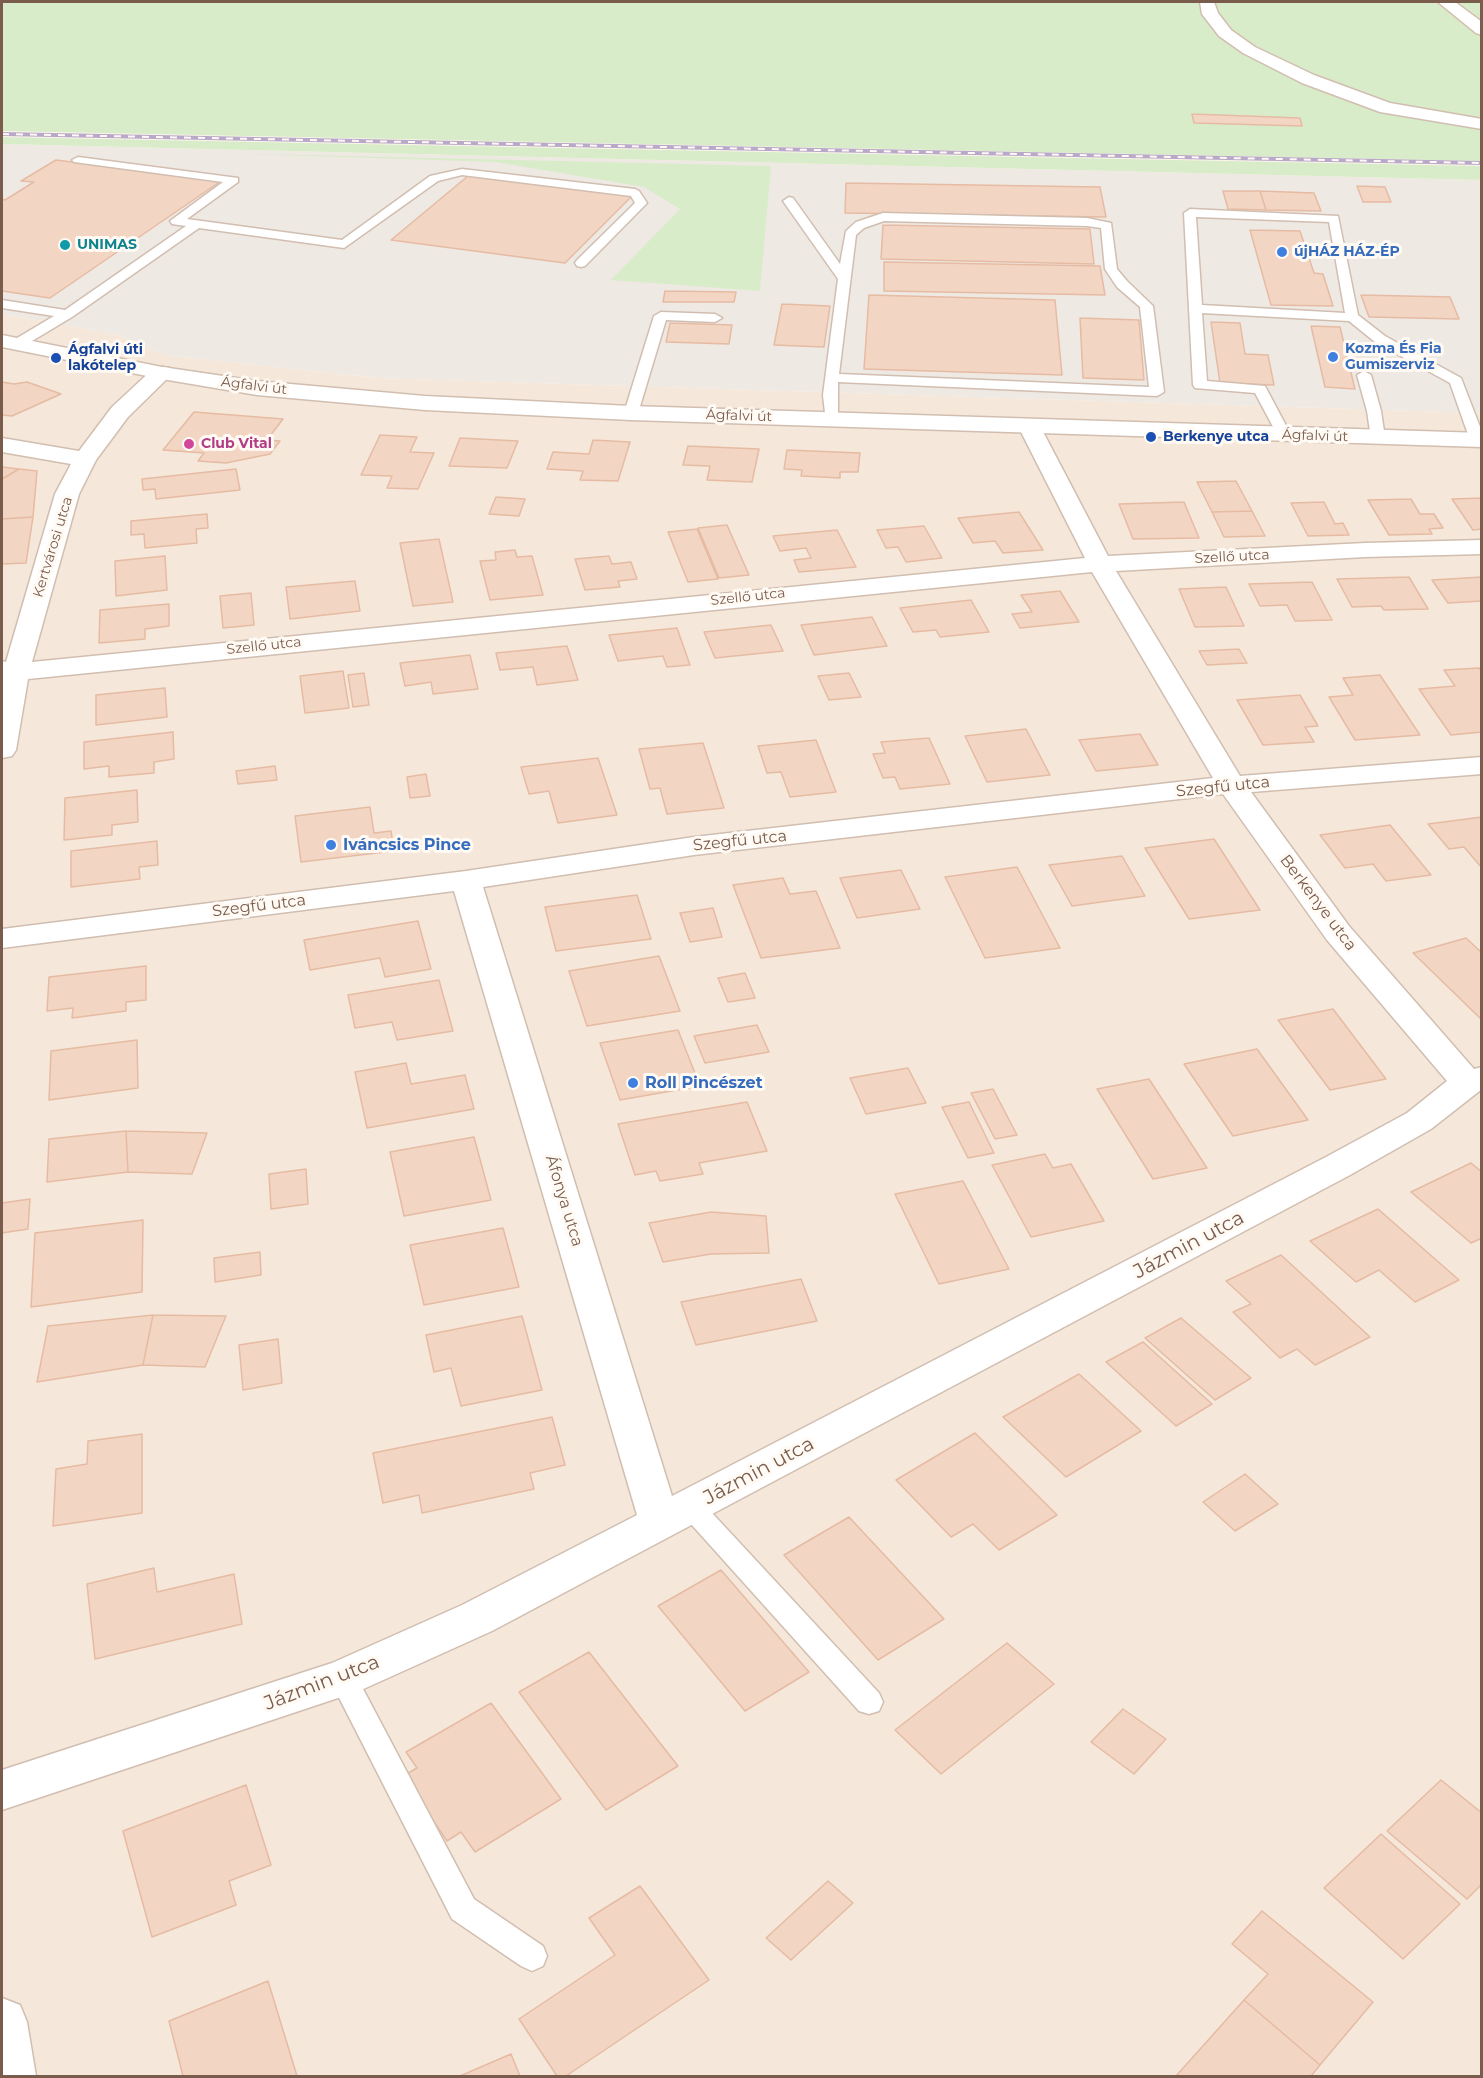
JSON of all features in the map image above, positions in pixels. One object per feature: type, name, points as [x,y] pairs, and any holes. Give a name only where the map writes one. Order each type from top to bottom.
[{"type":"street","points":[[1207,2],[1210,14],[1225,33],[1250,50],[1308,79],[1386,108],[1482,124]]},
{"type":"street","points":[[1446,2],[1482,30]]},
{"type":"street","name":"Ágfalvi út","points":[[9,342],[162,373],[257,388],[340,396],[631,413],[1479,440]]},
{"type":"street","name":"Kertvárosi utca","points":[[2,750],[9,670],[67,494],[85,459],[120,412],[162,373]]},
{"type":"street","name":"Berkenye utca","points":[[1029,426],[1100,564],[1231,785],[1338,933],[1474,1080]]},
{"type":"street","points":[[2,445],[85,459]]},
{"type":"street","name":"Szellő utca","points":[[9,670],[1100,564],[1482,546]]},
{"type":"street","name":"Szegfű utca","points":[[2,939],[466,880],[694,846],[1231,785],[1482,765]]},
{"type":"street","name":"Áfonya utca","points":[[466,880],[675,1515]]},
{"type":"street","name":"Jázmin utca","points":[[2,1790],[343,1678],[477,1618],[1338,1166],[1419,1121],[1474,1080]]},
{"type":"street","points":[[2,2022],[11,2076]]},
{"type":"lane","points":[[78,160],[234,180],[176,221],[344,244],[434,178],[462,172],[635,193],[641,203],[581,263]]},
{"type":"lane","points":[[789,201],[844,279]]},
{"type":"lane","points":[[1284,435],[1260,389],[1200,386],[1190,213],[1334,219],[1352,317]]},
{"type":"lane","points":[[831,420],[832,378],[850,234],[860,225],[883,217],[1087,222],[1107,226],[1111,269],[1122,284],[1146,306],[1157,392],[832,378]]},
{"type":"lane","points":[[9,342],[67,314],[197,224]]},
{"type":"lane","points":[[2,304],[67,314]]},
{"type":"lane","points":[[1197,309],[1352,317],[1380,339],[1456,381],[1479,440]]},
{"type":"lane","points":[[631,413],[661,315],[715,318]]},
{"type":"lane","points":[[1364,375],[1374,411],[1378,438]]},
{"type":"lane","points":[[675,1515],[870,1702]]},
{"type":"lane","points":[[343,1678],[463,1909],[532,1956]]},
{"type":"shaded area","points":[[2,144],[1481,180],[1481,413],[378,378],[165,355],[115,334],[2,314]]},
{"type":"shaded area","points":[[2,314],[115,334],[165,355],[378,378],[1481,413],[1481,2076],[2,2076]]},
{"type":"green space","points":[[2,2],[1481,2],[1481,161],[2,131]]},
{"type":"green space","points":[[2,137],[1481,166],[1482,180],[2,144]]},
{"type":"green space","points":[[221,153],[771,166],[760,291],[611,280],[680,209],[644,187],[495,162]]},
{"type":"building","points":[[1192,114],[1300,118],[1302,126],[1194,123]]},
{"type":"building","name":"UNIMAS","points":[[56,160],[221,181],[50,298],[2,291],[2,199],[5,200],[34,182],[21,181]]},
{"type":"building","points":[[468,176],[633,195],[565,263],[391,240]]},
{"type":"building","points":[[846,183],[1100,187],[1106,217],[845,213]]},
{"type":"building","points":[[1357,186],[1385,187],[1391,202],[1363,202]]},
{"type":"building","points":[[1223,191],[1260,191],[1266,210],[1228,209]]},
{"type":"building","points":[[1260,191],[1314,193],[1321,211],[1266,210]]},
{"type":"building","points":[[883,225],[1090,229],[1094,264],[881,259]]},
{"type":"building","name":"újHÁZ HÁZ-ÉP","points":[[1250,230],[1300,231],[1314,273],[1323,274],[1333,306],[1271,305]]},
{"type":"building","points":[[884,262],[1100,266],[1105,295],[884,291]]},
{"type":"building","points":[[665,291],[736,292],[734,302],[663,302]]},
{"type":"building","points":[[869,295],[1055,300],[1062,375],[864,369]]},
{"type":"building","points":[[1361,295],[1450,297],[1459,319],[1369,317]]},
{"type":"building","points":[[782,304],[830,306],[824,347],[774,345]]},
{"type":"building","points":[[1080,318],[1139,320],[1144,380],[1083,378]]},
{"type":"building","points":[[1211,322],[1240,323],[1245,354],[1268,355],[1274,385],[1220,383]]},
{"type":"building","points":[[670,323],[732,325],[729,344],[666,342]]},
{"type":"building","name":"Kozma És Fia Gumiszerviz","points":[[1311,326],[1340,327],[1355,389],[1325,387]]},
{"type":"building","points":[[2,382],[14,384],[27,382],[61,394],[12,416],[2,415]]},
{"type":"building","points":[[194,412],[283,419],[267,440],[280,441],[270,454],[226,463],[198,461],[204,453],[163,450]]},
{"type":"building","points":[[380,435],[417,437],[410,452],[434,453],[418,489],[387,488],[392,476],[361,475]]},
{"type":"building","points":[[460,438],[518,441],[507,468],[449,466]]},
{"type":"building","points":[[593,440],[630,442],[618,481],[580,480],[583,471],[547,469],[553,452],[589,454]]},
{"type":"building","points":[[688,446],[759,449],[752,482],[707,480],[710,466],[683,465]]},
{"type":"building","points":[[787,450],[860,453],[858,472],[840,472],[840,478],[801,476],[802,470],[784,469]]},
{"type":"building","points":[[2,467],[19,469],[2,479]]},
{"type":"building","points":[[19,469],[37,471],[33,517],[2,519],[2,479]]},
{"type":"building","points":[[236,469],[240,490],[156,499],[155,489],[143,490],[142,479]]},
{"type":"building","points":[[1236,481],[1252,511],[1212,512],[1197,482]]},
{"type":"building","points":[[496,497],[525,499],[519,516],[489,514]]},
{"type":"building","points":[[1482,498],[1482,529],[1473,530],[1452,499]]},
{"type":"building","points":[[1411,499],[1420,514],[1434,514],[1443,528],[1429,529],[1432,534],[1389,535],[1368,500]]},
{"type":"building","points":[[1184,502],[1199,538],[1133,539],[1119,504]]},
{"type":"building","points":[[1324,502],[1335,524],[1343,523],[1349,535],[1308,536],[1291,503]]},
{"type":"building","points":[[1252,511],[1265,536],[1224,537],[1212,512]]},
{"type":"building","points":[[1019,512],[1043,550],[1003,553],[995,541],[973,543],[958,518]]},
{"type":"building","points":[[207,514],[208,528],[196,529],[197,543],[145,548],[144,534],[131,535],[131,521]]},
{"type":"building","points":[[33,517],[26,563],[2,564],[2,519]]},
{"type":"building","points":[[727,525],[749,575],[719,578],[698,528]]},
{"type":"building","points":[[924,526],[942,558],[906,562],[898,547],[886,548],[877,530]]},
{"type":"building","points":[[697,529],[718,579],[688,582],[668,532]]},
{"type":"building","points":[[837,530],[856,567],[799,572],[794,560],[811,558],[806,548],[780,551],[773,536]]},
{"type":"building","points":[[439,539],[453,602],[413,606],[400,543]]},
{"type":"building","points":[[515,550],[517,557],[532,556],[543,595],[490,600],[480,561],[496,560],[495,552]]},
{"type":"building","points":[[165,556],[167,590],[116,596],[115,561]]},
{"type":"building","points":[[609,556],[612,564],[631,562],[637,579],[618,581],[620,587],[585,590],[575,559]]},
{"type":"building","points":[[1409,577],[1428,609],[1384,610],[1381,606],[1352,607],[1337,579]]},
{"type":"building","points":[[1482,577],[1482,601],[1448,603],[1432,580]]},
{"type":"building","points":[[355,581],[360,611],[290,619],[286,587]]},
{"type":"building","points":[[1312,582],[1332,620],[1295,621],[1287,605],[1260,606],[1249,584]]},
{"type":"building","points":[[1226,587],[1244,626],[1195,627],[1179,589]]},
{"type":"building","points":[[1060,591],[1079,622],[1020,628],[1012,614],[1032,612],[1021,595]]},
{"type":"building","points":[[251,593],[254,625],[223,628],[220,596]]},
{"type":"building","points":[[971,600],[989,632],[940,637],[936,630],[913,632],[900,608]]},
{"type":"building","points":[[169,604],[169,626],[145,629],[145,639],[99,643],[100,610]]},
{"type":"building","points":[[872,617],[887,646],[814,655],[801,625]]},
{"type":"building","points":[[771,625],[783,651],[715,658],[704,632]]},
{"type":"building","points":[[677,628],[690,665],[667,667],[663,656],[618,661],[609,635]]},
{"type":"building","points":[[567,646],[578,680],[537,685],[533,667],[500,670],[496,653]]},
{"type":"building","points":[[1239,649],[1247,663],[1207,665],[1199,651]]},
{"type":"building","points":[[470,655],[478,689],[433,694],[431,682],[405,686],[400,663]]},
{"type":"building","points":[[1479,668],[1482,672],[1482,732],[1451,735],[1419,689],[1455,686],[1444,670]]},
{"type":"building","points":[[343,671],[349,708],[305,713],[300,676]]},
{"type":"building","points":[[364,673],[369,705],[353,707],[348,675]]},
{"type":"building","points":[[849,673],[861,697],[829,700],[818,676]]},
{"type":"building","points":[[1380,675],[1420,735],[1355,740],[1329,697],[1353,695],[1343,678]]},
{"type":"building","points":[[165,688],[167,717],[96,725],[96,695]]},
{"type":"building","points":[[1300,695],[1318,726],[1305,727],[1314,742],[1263,745],[1237,700]]},
{"type":"building","points":[[1026,729],[1050,775],[987,782],[965,736]]},
{"type":"building","points":[[173,732],[174,759],[154,762],[154,773],[109,777],[109,766],[84,769],[84,742]]},
{"type":"building","points":[[1140,734],[1158,765],[1096,771],[1079,740]]},
{"type":"building","points":[[929,738],[950,784],[900,789],[895,777],[883,778],[873,754],[885,753],[881,742]]},
{"type":"building","points":[[816,740],[836,792],[790,797],[781,772],[767,773],[758,746]]},
{"type":"building","points":[[703,743],[724,808],[667,814],[660,788],[650,789],[639,749]]},
{"type":"building","points":[[598,758],[617,815],[558,823],[549,791],[529,794],[521,767]]},
{"type":"building","points":[[275,766],[277,780],[238,784],[236,771]]},
{"type":"building","points":[[426,774],[430,796],[410,798],[407,777]]},
{"type":"building","points":[[137,790],[138,822],[112,825],[112,835],[64,840],[65,798]]},
{"type":"building","points":[[370,807],[374,833],[391,831],[394,851],[301,862],[295,816]]},
{"type":"building","points":[[1482,817],[1482,868],[1464,847],[1449,849],[1428,824]]},
{"type":"building","points":[[1390,825],[1431,875],[1386,881],[1373,864],[1345,868],[1320,835]]},
{"type":"building","points":[[1214,839],[1260,910],[1189,919],[1145,848]]},
{"type":"building","points":[[157,841],[158,865],[139,867],[140,879],[71,887],[71,851]]},
{"type":"building","points":[[1122,856],[1145,896],[1072,906],[1049,865]]},
{"type":"building","points":[[1017,867],[1060,948],[985,958],[945,877]]},
{"type":"building","points":[[901,870],[920,909],[857,918],[840,878]]},
{"type":"building","points":[[783,878],[790,894],[816,891],[840,948],[761,958],[733,885]]},
{"type":"building","points":[[637,895],[651,939],[556,951],[545,907]]},
{"type":"building","points":[[713,908],[722,937],[690,942],[680,913]]},
{"type":"building","points":[[418,921],[431,969],[385,977],[380,958],[310,970],[304,940]]},
{"type":"building","points":[[1466,938],[1482,953],[1482,1020],[1413,953]]},
{"type":"building","points":[[659,956],[680,1011],[587,1026],[569,971]]},
{"type":"building","points":[[146,966],[146,1000],[126,1002],[126,1011],[72,1018],[73,1008],[47,1011],[49,977]]},
{"type":"building","points":[[745,973],[755,998],[728,1002],[718,978]]},
{"type":"building","points":[[439,980],[453,1031],[397,1040],[392,1022],[355,1028],[348,995]]},
{"type":"building","points":[[1333,1009],[1386,1079],[1330,1090],[1278,1020]]},
{"type":"building","points":[[757,1025],[769,1052],[705,1063],[694,1036]]},
{"type":"building","points":[[678,1030],[700,1086],[620,1100],[600,1043]]},
{"type":"building","points":[[137,1040],[138,1088],[49,1100],[51,1051]]},
{"type":"building","points":[[1257,1049],[1308,1120],[1233,1136],[1184,1064]]},
{"type":"building","points":[[406,1063],[411,1084],[465,1075],[474,1109],[367,1128],[355,1072]]},
{"type":"building","points":[[908,1068],[926,1103],[866,1114],[850,1078]]},
{"type":"building","points":[[1149,1079],[1207,1168],[1153,1179],[1097,1089]]},
{"type":"building","points":[[993,1089],[1017,1135],[995,1139],[971,1093]]},
{"type":"building","points":[[747,1102],[767,1151],[699,1163],[703,1174],[660,1181],[656,1171],[635,1175],[618,1124]]},
{"type":"building","points":[[969,1102],[994,1153],[968,1158],[942,1107]]},
{"type":"building","points":[[126,1131],[207,1133],[192,1174],[128,1172]]},
{"type":"building","points":[[126,1131],[128,1172],[47,1182],[49,1139]]},
{"type":"building","points":[[474,1137],[491,1200],[404,1216],[390,1152]]},
{"type":"building","points":[[1045,1154],[1053,1168],[1071,1164],[1104,1221],[1031,1237],[992,1165]]},
{"type":"building","points":[[1471,1163],[1482,1172],[1482,1238],[1471,1243],[1411,1192]]},
{"type":"building","points":[[306,1169],[308,1204],[271,1209],[269,1174]]},
{"type":"building","points":[[963,1181],[1009,1269],[939,1284],[895,1194]]},
{"type":"building","points":[[30,1199],[28,1229],[2,1233],[2,1203]]},
{"type":"building","points":[[1378,1209],[1459,1280],[1415,1302],[1379,1270],[1356,1282],[1310,1241]]},
{"type":"building","points":[[711,1212],[766,1216],[769,1253],[711,1254],[663,1262],[649,1223]]},
{"type":"building","points":[[143,1220],[142,1292],[31,1307],[35,1233]]},
{"type":"building","points":[[503,1228],[519,1287],[424,1305],[410,1245]]},
{"type":"building","points":[[260,1252],[261,1275],[215,1282],[214,1258]]},
{"type":"building","points":[[1281,1255],[1370,1337],[1315,1365],[1297,1349],[1280,1358],[1233,1312],[1251,1304],[1226,1281]]},
{"type":"building","points":[[801,1279],[817,1321],[696,1345],[681,1302]]},
{"type":"building","points":[[153,1315],[226,1316],[205,1367],[143,1365]]},
{"type":"building","points":[[153,1315],[143,1365],[37,1382],[48,1326]]},
{"type":"building","points":[[522,1316],[542,1390],[461,1406],[451,1368],[434,1372],[426,1335]]},
{"type":"building","points":[[1181,1318],[1251,1378],[1215,1400],[1145,1338]]},
{"type":"building","points":[[278,1339],[282,1383],[243,1390],[239,1345]]},
{"type":"building","points":[[1143,1342],[1212,1404],[1176,1426],[1106,1362]]},
{"type":"building","points":[[1079,1374],[1141,1431],[1066,1477],[1003,1417]]},
{"type":"building","points":[[552,1417],[565,1465],[530,1473],[534,1489],[422,1513],[419,1495],[383,1503],[373,1453]]},
{"type":"building","points":[[975,1433],[1057,1515],[999,1550],[973,1524],[951,1537],[896,1480]]},
{"type":"building","points":[[142,1434],[142,1513],[53,1526],[56,1469],[87,1464],[88,1441]]},
{"type":"building","points":[[1245,1474],[1278,1504],[1235,1531],[1203,1502]]},
{"type":"building","points":[[849,1517],[944,1619],[878,1660],[784,1555]]},
{"type":"building","points":[[154,1568],[157,1592],[234,1574],[242,1624],[95,1659],[87,1584]]},
{"type":"building","points":[[721,1570],[809,1672],[745,1711],[658,1606]]},
{"type":"building","points":[[1007,1643],[1054,1684],[941,1774],[895,1730]]},
{"type":"building","points":[[589,1652],[678,1766],[606,1810],[519,1692]]},
{"type":"building","points":[[491,1703],[561,1799],[475,1852],[461,1832],[447,1841],[403,1776],[417,1768],[406,1752]]},
{"type":"building","points":[[1123,1709],[1166,1739],[1134,1774],[1091,1742]]},
{"type":"building","points":[[1441,1780],[1482,1813],[1482,1884],[1467,1899],[1387,1831]]},
{"type":"building","points":[[246,1785],[271,1865],[229,1881],[236,1905],[152,1937],[123,1831]]},
{"type":"building","points":[[1381,1834],[1460,1904],[1403,1959],[1324,1888]]},
{"type":"building","points":[[828,1881],[853,1903],[791,1960],[766,1938]]},
{"type":"building","points":[[640,1886],[709,1980],[566,2076],[557,2076],[519,2019],[615,1955],[589,1918]]},
{"type":"building","points":[[1262,1911],[1373,2002],[1320,2065],[1244,2000],[1268,1974],[1232,1944]]},
{"type":"building","points":[[268,1981],[297,2076],[183,2076],[169,2021]]},
{"type":"building","points":[[1244,2000],[1320,2065],[1311,2076],[1176,2076]]},
{"type":"building","points":[[511,2054],[520,2076],[460,2076]]},
{"type":"railway","points":[[2,134],[1482,163]]},
{"type":"place","name":"UNIMAS","points":[[65,245]]},
{"type":"place","name":"újHÁZ HÁZ-ÉP","points":[[1282,252]]},
{"type":"place","name":"Kozma És Fia Gumiszerviz","points":[[1333,357]]},
{"type":"place","name":"Ágfalvi úti lakótelep","points":[[56,358]]},
{"type":"place","name":"Berkenye utca","points":[[1151,437]]},
{"type":"place","name":"Club Vital","points":[[189,444]]},
{"type":"place","name":"Iváncsics Pince","points":[[331,845]]},
{"type":"place","name":"Roll Pincészet","points":[[633,1083]]}]
